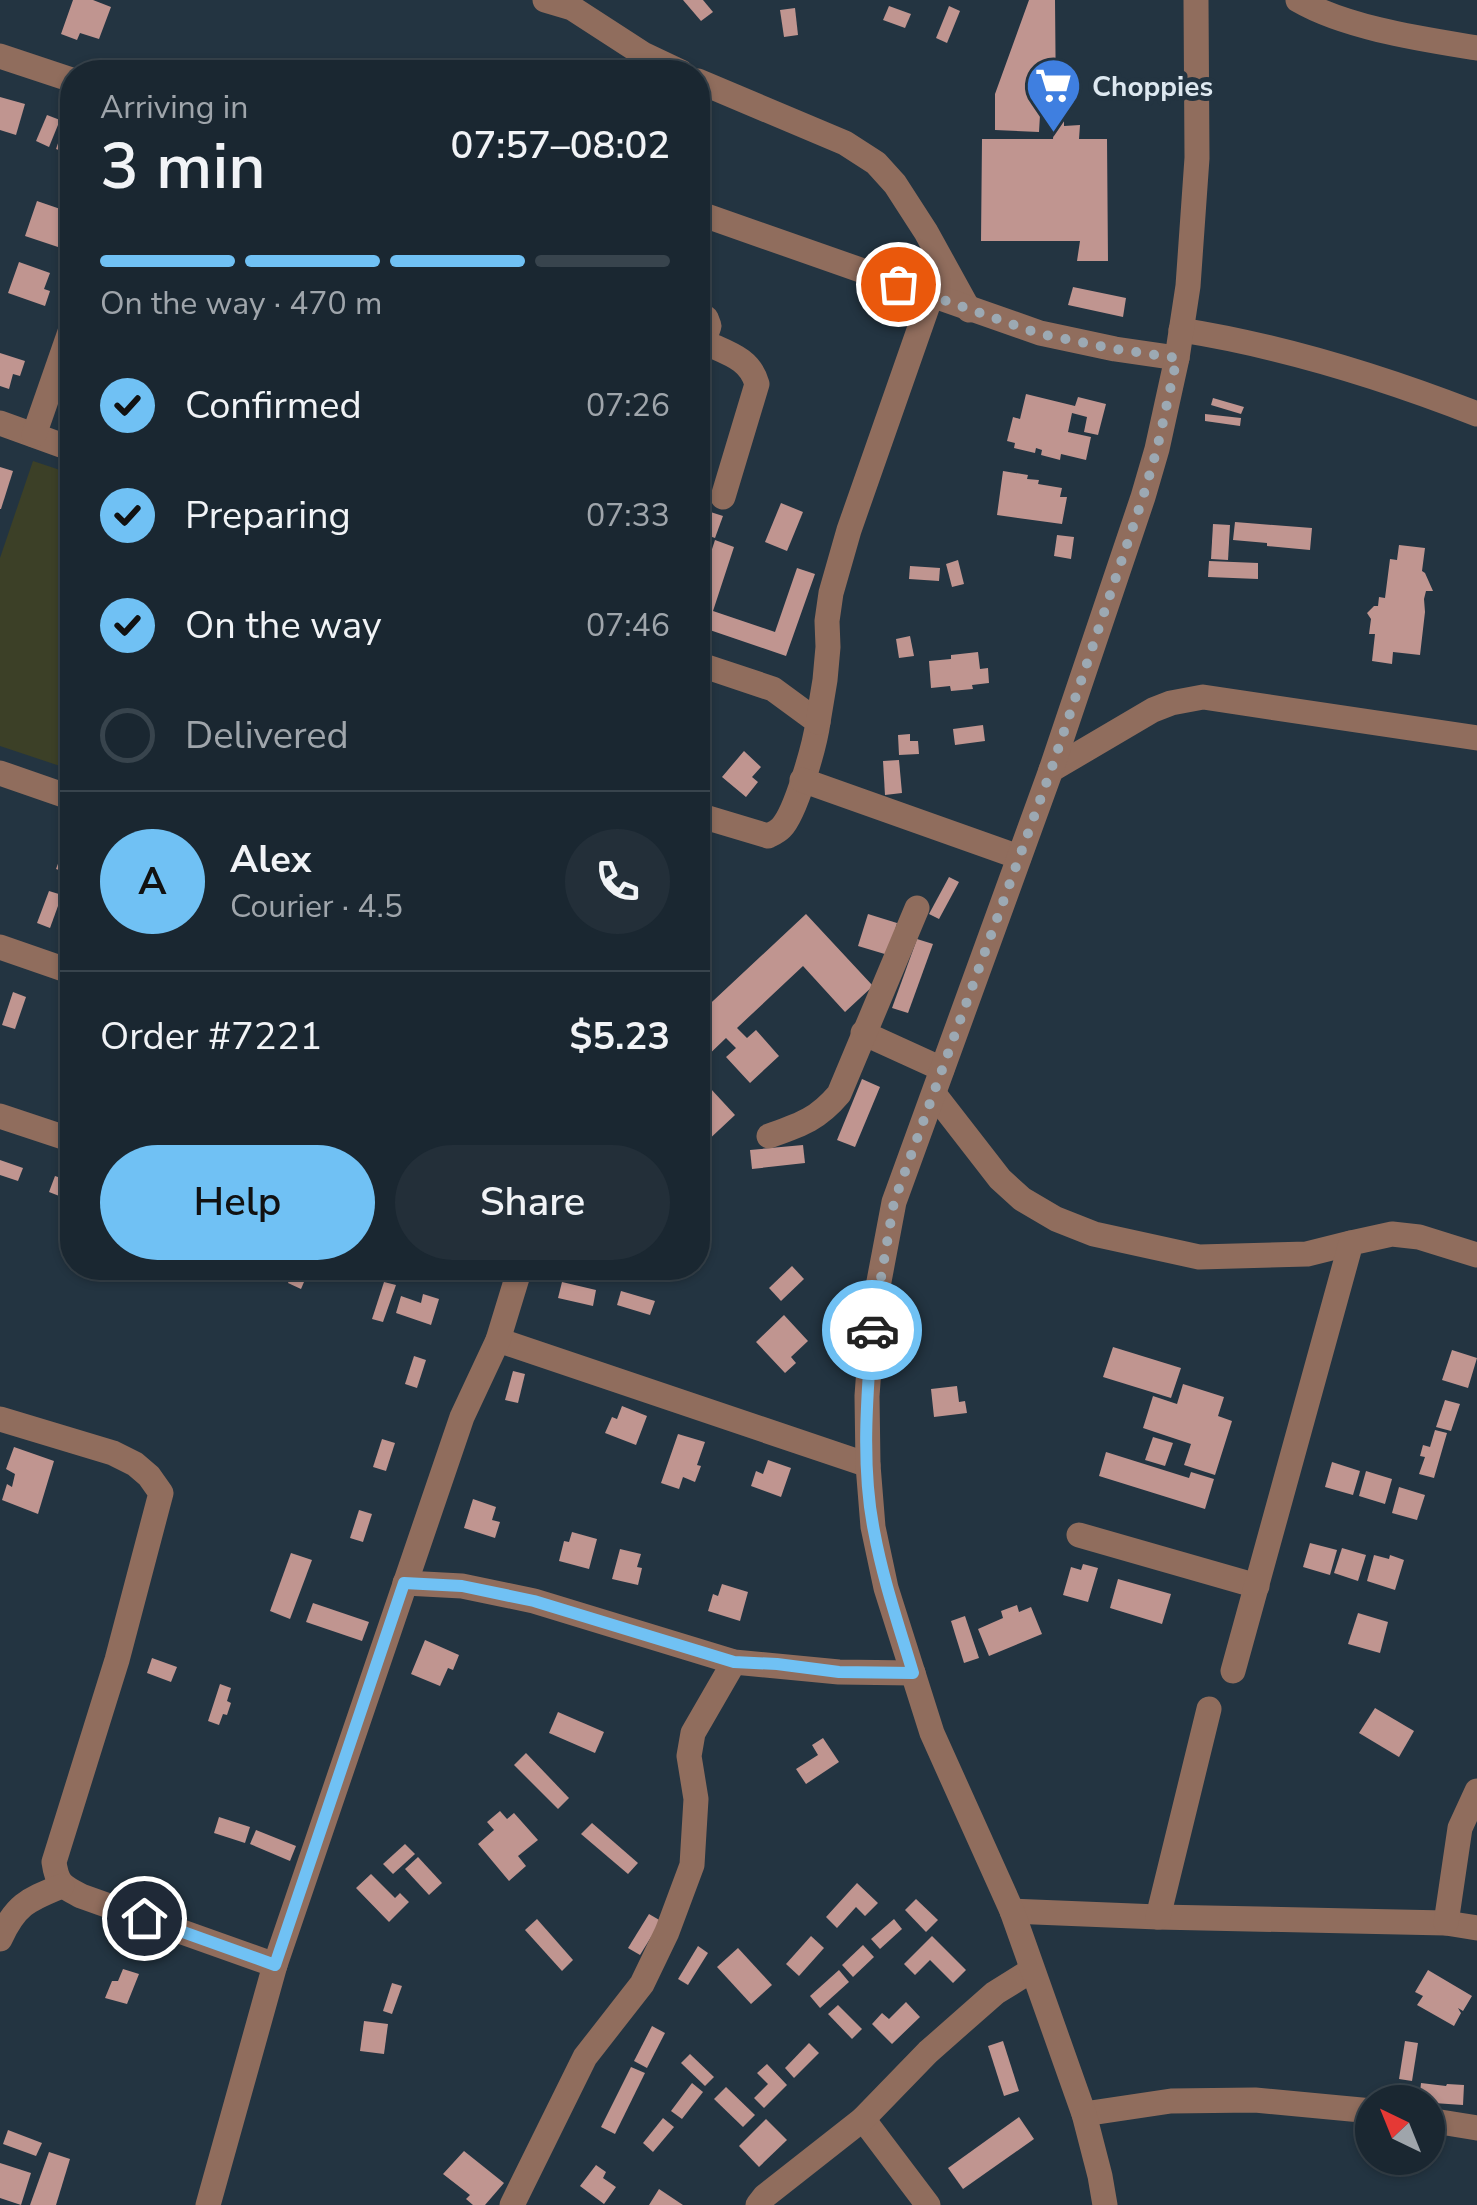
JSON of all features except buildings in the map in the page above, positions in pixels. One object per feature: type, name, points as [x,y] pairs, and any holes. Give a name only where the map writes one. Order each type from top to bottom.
[{"type":"street","points":[[545,0],[572,8],[655,60]]},
{"type":"street","points":[[1105,2205],[1084,2114],[1012,1911],[932,1733],[886,1588],[876,1542],[866,1396],[873,1313],[894,1202],[1051,770],[1157,449],[1188,286],[1198,158],[1196,0]]},
{"type":"street","points":[[1298,0],[1310,8],[1356,23],[1477,48]]},
{"type":"street","points":[[0,56],[60,76]]},
{"type":"street","points":[[710,85],[844,143],[876,163],[895,184],[926,232],[969,310]]},
{"type":"street","points":[[710,218],[1040,334],[1177,358]]},
{"type":"street","points":[[710,819],[768,836],[779,831],[789,818],[814,748],[825,680],[831,593],[932,296]]},
{"type":"street","points":[[1181,330],[1323,362],[1477,414]]},
{"type":"street","points":[[710,352],[744,362],[758,384],[723,496]]},
{"type":"street","points":[[34,435],[60,360]]},
{"type":"street","points":[[0,423],[60,445]]},
{"type":"street","points":[[710,668],[773,689],[818,722]]},
{"type":"street","points":[[1051,770],[1153,710],[1203,697],[1477,738]]},
{"type":"street","points":[[0,773],[60,794]]},
{"type":"street","points":[[802,780],[1019,857]]},
{"type":"street","points":[[769,1136],[811,1121],[839,1094],[916,908]]},
{"type":"street","points":[[0,946],[60,968]]},
{"type":"street","points":[[863,1033],[938,1081],[1000,1179],[1022,1199],[1056,1219],[1094,1234],[1199,1257],[1307,1254],[1392,1234],[1419,1237],[1477,1254]]},
{"type":"street","points":[[0,1116],[60,1136]]},
{"type":"street","points":[[1233,1671],[1351,1243]]},
{"type":"street","points":[[208,2205],[275,1965],[462,1418],[498,1340],[516,1280]]},
{"type":"street","points":[[498,1340],[868,1465]]},
{"type":"street","points":[[0,1420],[113,1453],[135,1464],[161,1493],[117,1660],[54,1862],[62,1886],[275,1965]]},
{"type":"street","points":[[1079,1536],[1256,1586]]},
{"type":"street","points":[[404,1583],[462,1586],[534,1601],[734,1662],[839,1672],[913,1673]]},
{"type":"street","points":[[512,2205],[585,2057],[642,1984],[673,1918],[692,1865],[696,1800],[689,1756],[693,1733],[734,1662]]},
{"type":"street","points":[[1158,1917],[1209,1709]]},
{"type":"street","points":[[1446,1923],[1460,1828],[1477,1790]]},
{"type":"street","points":[[0,1939],[28,1900],[62,1886]]},
{"type":"street","points":[[1012,1911],[1446,1923],[1477,1928]]},
{"type":"street","points":[[758,2205],[863,2119],[928,2052],[995,1994],[1032,1970]]},
{"type":"street","points":[[1084,2114],[1170,2101],[1255,2100],[1355,2108]]},
{"type":"street","points":[[863,2119],[928,2205]]},
{"type":"street","points":[[1445,2123],[1477,2128]]},
{"type":"green space","points":[[33,461],[60,470],[60,766],[0,746],[0,558]]},
{"type":"way so far","points":[[872,1330],[894,1202],[1051,770],[1143,497],[1177,358],[1040,334],[898,284]]},
{"type":"place","name":"Choppies","points":[[1053,135]]},
{"type":"route","points":[[144,1918],[275,1965],[404,1583],[462,1586],[534,1601],[734,1662],[839,1672],[913,1673],[886,1588],[873,1527],[866,1396],[872,1330]]}]
